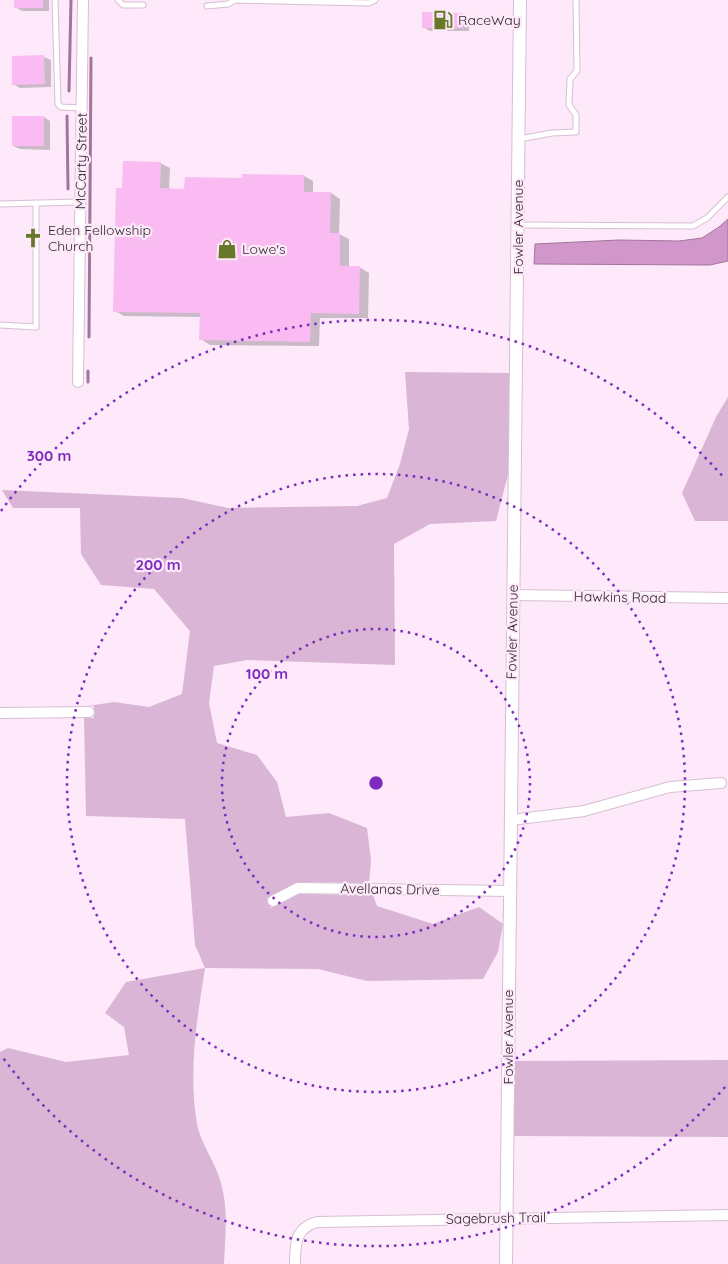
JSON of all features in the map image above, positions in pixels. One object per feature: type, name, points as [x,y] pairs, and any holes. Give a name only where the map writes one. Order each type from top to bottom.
[{"type":"street","name":"McCarty Street","points":[[78,382],[82,0]]},
{"type":"street","name":"Fowler Avenue","points":[[506,1264],[520,0]]},
{"type":"street","name":"Hawkins Road","points":[[513,595],[728,598]]},
{"type":"street","points":[[0,713],[89,712]]},
{"type":"street","points":[[511,820],[584,811],[670,787],[721,784]]},
{"type":"street","name":"Avellanas Drive","points":[[273,900],[298,888],[510,891]]},
{"type":"street","name":"Sagebrush Trail","points":[[294,1264],[295,1242],[298,1234],[310,1224],[317,1222],[728,1215]]},
{"type":"lane","points":[[55,0],[58,104],[62,107],[81,108]]},
{"type":"lane","points":[[118,0],[123,5],[131,2],[143,5]]},
{"type":"lane","points":[[207,6],[228,4],[235,0],[369,3],[374,0]]},
{"type":"lane","points":[[518,139],[552,133],[576,132],[576,115],[569,105],[570,79],[577,72],[576,0]]},
{"type":"lane","points":[[518,224],[693,226],[707,218],[728,197]]},
{"type":"lane","points":[[0,204],[80,202]]},
{"type":"lane","points":[[0,325],[36,327],[36,203]]},
{"type":"shaded area","points":[[728,219],[728,261],[710,265],[534,264],[535,244],[619,240],[679,241],[702,238]]},
{"type":"shaded area","points":[[405,372],[510,373],[509,471],[496,521],[430,524],[394,544],[395,665],[247,660],[214,666],[209,703],[217,743],[257,755],[277,782],[286,817],[329,813],[367,828],[371,860],[369,883],[298,882],[267,898],[271,908],[299,894],[373,895],[377,906],[433,924],[479,907],[503,924],[498,952],[483,979],[367,981],[318,969],[205,968],[195,945],[185,819],[86,816],[84,718],[94,718],[94,706],[88,706],[114,702],[149,707],[182,694],[190,631],[154,589],[101,585],[81,554],[80,508],[13,508],[2,490],[182,498],[228,508],[357,506],[387,498],[400,464],[409,429]]},
{"type":"shaded area","points":[[728,397],[728,521],[695,521],[682,493],[716,417]]},
{"type":"shaded area","points":[[205,968],[193,1065],[194,1104],[199,1131],[218,1173],[223,1190],[226,1222],[224,1264],[0,1264],[0,1052],[8,1048],[66,1062],[129,1055],[124,1027],[105,1013],[126,982]]},
{"type":"shaded area","points":[[728,1060],[728,1137],[513,1136],[513,1061]]},
{"type":"building","points":[[14,0],[43,0],[43,8],[14,8]]},
{"type":"building","name":"RaceWay","points":[[422,12],[463,13],[463,28],[422,28]]},
{"type":"building","points":[[44,55],[45,84],[12,85],[12,56]]},
{"type":"building","points":[[12,116],[44,116],[44,146],[12,146]]},
{"type":"building","name":"Lowe's","points":[[123,161],[161,162],[160,188],[184,189],[185,177],[242,178],[242,174],[304,175],[304,192],[331,192],[330,233],[340,233],[340,266],[360,266],[359,314],[311,313],[310,342],[199,340],[200,313],[113,312],[116,188],[122,188]]},
{"type":"waterway","points":[[69,91],[71,0]]},
{"type":"waterway","points":[[89,337],[91,58]]},
{"type":"waterway","points":[[67,116],[68,189]]},
{"type":"waterway","points":[[88,371],[88,382]]},
{"type":"place","name":"RaceWay","points":[[443,20]]},
{"type":"place","name":"Eden Fellowship Church","points":[[33,238]]},
{"type":"place","name":"Lowe's","points":[[227,249]]}]
